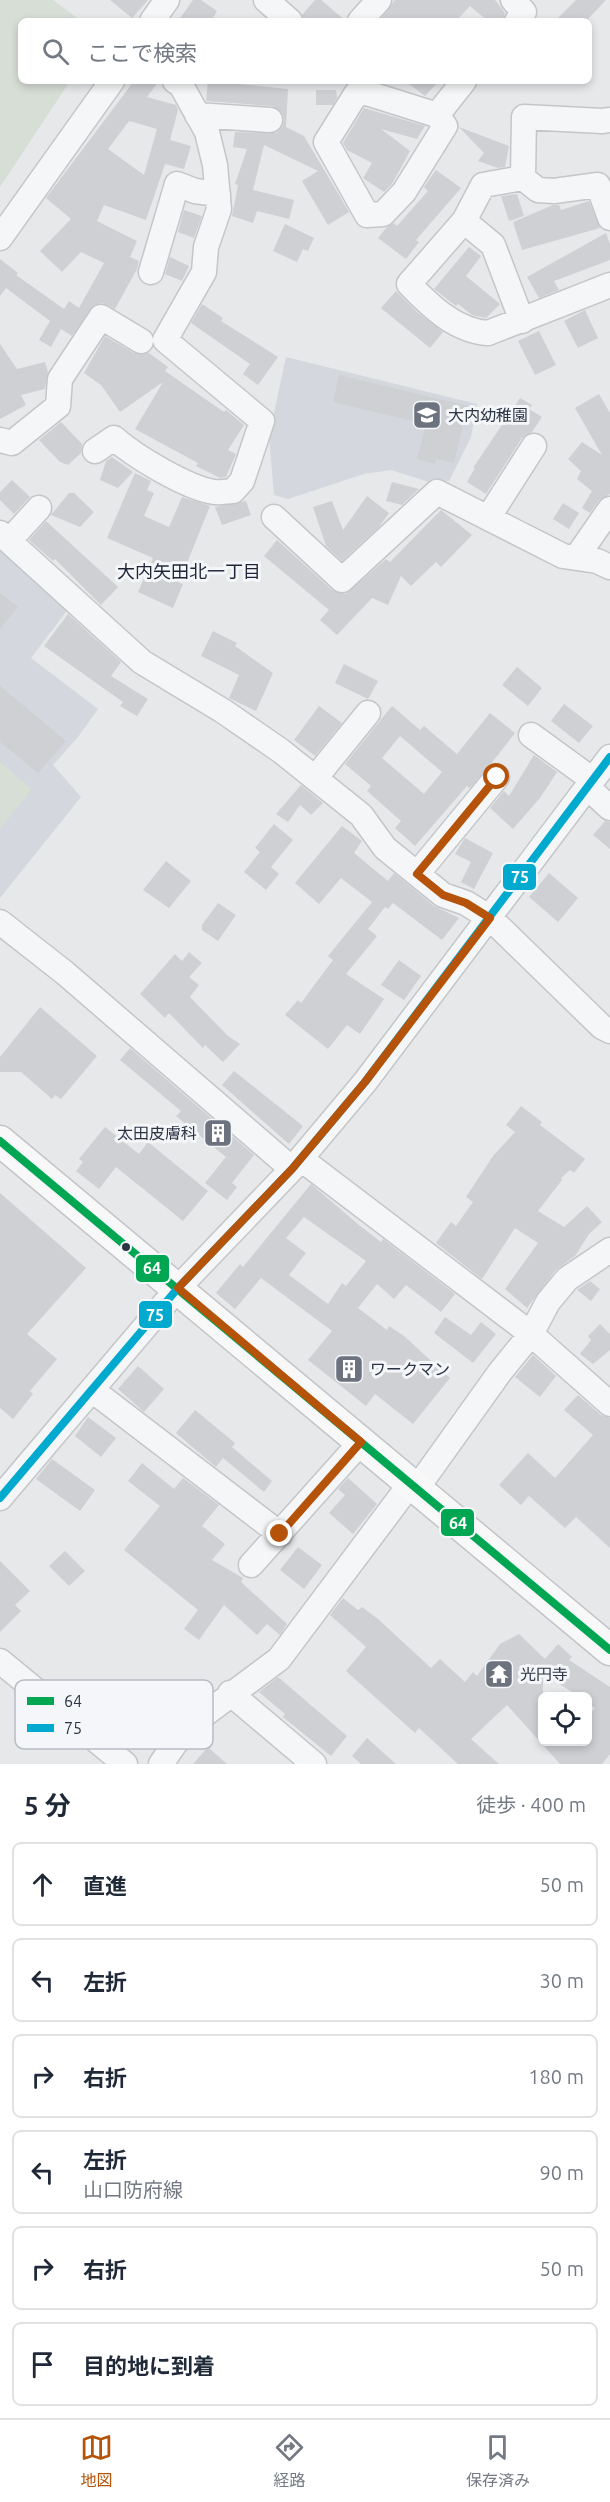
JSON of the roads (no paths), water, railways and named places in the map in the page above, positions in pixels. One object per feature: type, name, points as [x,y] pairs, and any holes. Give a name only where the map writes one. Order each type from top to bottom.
[{"type":"main road","points":[[0,1140],[610,1650]]},
{"type":"street","points":[[154,18],[167,0]]},
{"type":"street","points":[[266,0],[287,18]]},
{"type":"street","points":[[363,18],[379,0]]},
{"type":"street","points":[[513,0],[524,12],[519,18]]},
{"type":"street","points":[[0,238],[110,84]]},
{"type":"street","points":[[113,438],[128,451],[168,474],[214,492],[233,491],[242,481],[262,421],[165,340],[204,272],[206,247],[219,209],[207,132],[178,84]]},
{"type":"street","points":[[437,115],[462,84]]},
{"type":"street","points":[[367,93],[437,115],[445,126],[404,192],[383,214],[368,215],[326,142],[356,94],[367,93]]},
{"type":"street","points":[[197,115],[270,120]]},
{"type":"street","points":[[523,178],[524,117],[602,122],[610,120]]},
{"type":"street","points":[[610,218],[598,185],[554,191],[538,190],[523,178],[476,180],[464,221],[409,284],[427,303],[472,332],[488,333],[610,285]]},
{"type":"street","points":[[148,257],[177,184],[195,191],[218,194]]},
{"type":"street","points":[[464,221],[493,245],[522,321]]},
{"type":"street","points":[[0,440],[12,443],[58,406],[60,379],[101,317],[141,341]]},
{"type":"street","points":[[488,518],[534,446]]},
{"type":"street","points":[[274,516],[342,580],[437,492],[563,556],[597,561],[610,567]]},
{"type":"street","points":[[39,508],[4,537],[142,662],[223,711],[316,777],[361,816],[385,848],[417,874],[443,895],[466,903],[490,918],[610,1031]]},
{"type":"street","points":[[576,558],[610,509]]},
{"type":"street","points":[[316,777],[369,713]]},
{"type":"street","points":[[531,735],[590,783],[610,808]]},
{"type":"street","points":[[2,1490],[92,1390],[178,1288],[297,1164],[365,1082],[610,757]]},
{"type":"street","points":[[417,874],[497,777]]},
{"type":"street","points":[[0,922],[297,1164],[531,1334],[610,1404]]},
{"type":"street","points":[[213,1707],[279,1659],[531,1334],[549,1302],[567,1279],[610,1250]]},
{"type":"street","points":[[92,1390],[280,1534]]},
{"type":"street","points":[[251,1565],[361,1442]]},
{"type":"street","points":[[0,1661],[23,1680]]},
{"type":"street","points":[[231,1693],[314,1764]]},
{"type":"street","points":[[107,1749],[125,1764]]},
{"type":"street","points":[[161,1764],[171,1749]]},
{"type":"place","name":"大内幼稚園","points":[[427,415]]},
{"type":"place","name":"太田皮膚科","points":[[218,1133]]},
{"type":"place","name":"ワークマン","points":[[349,1369]]},
{"type":"place","name":"光円寺","points":[[499,1674]]},
{"type":"district","name":"大内矢田北一丁目","points":[[189,571]]}]
